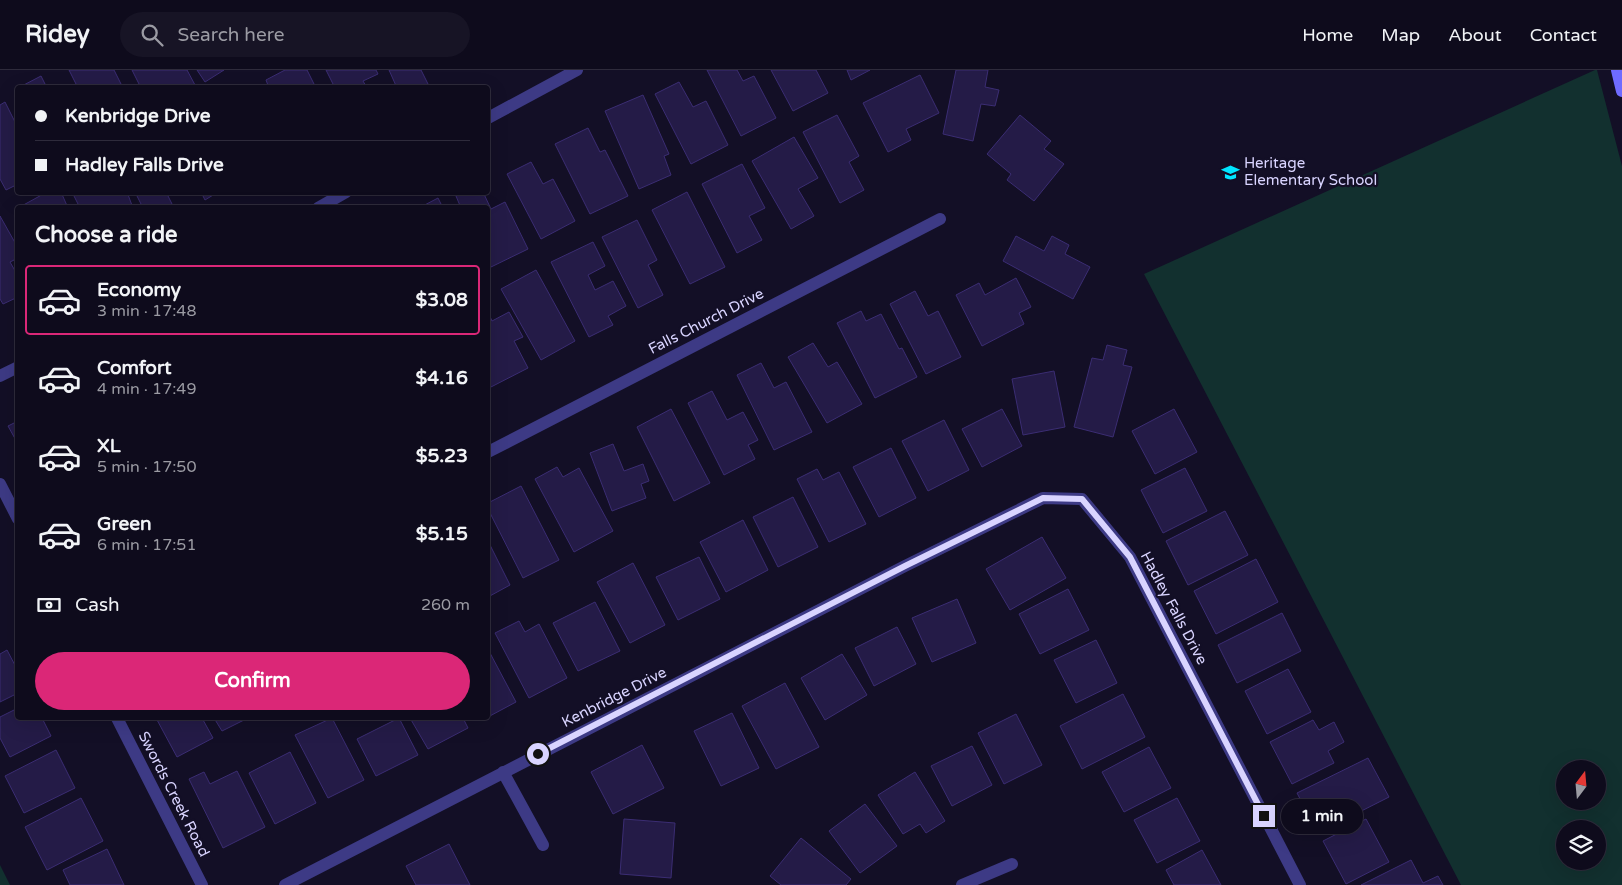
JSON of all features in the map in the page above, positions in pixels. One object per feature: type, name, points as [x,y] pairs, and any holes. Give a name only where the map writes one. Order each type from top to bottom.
[{"type":"main road","points":[[1617,70],[1622,91]]},
{"type":"street","points":[[490,117],[577,70]]},
{"type":"street","points":[[323,205],[341,195]]},
{"type":"street","name":"Falls Church Drive","points":[[490,451],[940,218]]},
{"type":"street","points":[[0,376],[15,368]]},
{"type":"street","points":[[0,484],[15,513]]},
{"type":"street","name":"Hadley Falls Drive","points":[[905,566],[1043,498],[1082,499],[1130,557],[1300,885]]},
{"type":"street","name":"Kenbridge Drive","points":[[285,885],[905,566]]},
{"type":"street","name":"Swords Creek Road","points":[[118,720],[202,885]]},
{"type":"street","points":[[503,772],[543,845]]},
{"type":"street","points":[[962,885],[1012,864]]},
{"type":"green space","points":[[1597,70],[1622,166],[1622,885],[1461,885],[1144,274]]},
{"type":"green space","points":[[0,865],[10,885],[0,885]]},
{"type":"building","points":[[69,70],[114,70],[122,85],[76,85]]},
{"type":"building","points":[[132,70],[187,70],[195,85],[140,85]]},
{"type":"building","points":[[197,70],[224,70],[205,82]]},
{"type":"building","points":[[285,70],[307,70],[314,85],[268,85],[266,80]]},
{"type":"building","points":[[326,70],[376,70],[378,74],[363,81],[365,85],[334,85]]},
{"type":"building","points":[[389,70],[421,70],[428,85],[396,85]]},
{"type":"building","points":[[707,70],[737,70],[743,81],[754,76],[776,118],[741,136]]},
{"type":"building","points":[[771,70],[816,70],[828,93],[793,111]]},
{"type":"building","points":[[847,70],[870,70],[851,80]]},
{"type":"building","points":[[956,70],[988,70],[985,87],[999,90],[995,106],[981,104],[973,141],[943,134]]},
{"type":"building","points":[[920,75],[939,113],[906,129],[911,140],[888,152],[863,103]]},
{"type":"building","points":[[41,76],[46,85],[24,85]]},
{"type":"building","points":[[679,82],[693,107],[706,101],[728,145],[691,164],[655,94]]},
{"type":"building","points":[[643,95],[669,154],[664,156],[671,175],[639,189],[605,111]]},
{"type":"building","points":[[5,102],[15,122],[15,186],[6,190],[0,179],[0,105]]},
{"type":"building","points":[[837,115],[859,156],[849,162],[864,190],[840,203],[803,132]]},
{"type":"building","points":[[1020,115],[1051,141],[1044,149],[1064,164],[1034,201],[1007,180],[1011,174],[987,154]]},
{"type":"building","points":[[588,128],[600,152],[605,150],[628,196],[590,214],[555,144]]},
{"type":"building","points":[[794,137],[818,178],[798,189],[814,216],[791,229],[752,161]]},
{"type":"building","points":[[531,162],[543,184],[553,179],[575,221],[541,239],[507,174]]},
{"type":"building","points":[[742,164],[765,208],[749,216],[762,240],[737,253],[702,184]]},
{"type":"building","points":[[687,192],[725,267],[690,284],[652,210]]},
{"type":"building","points":[[42,195],[62,195],[67,205],[23,205]]},
{"type":"building","points":[[74,195],[128,195],[132,205],[78,205]]},
{"type":"building","points":[[136,195],[168,195],[172,205],[142,205]]},
{"type":"building","points":[[202,195],[213,195],[205,200]]},
{"type":"building","points":[[484,195],[489,205],[460,205],[456,196]]},
{"type":"building","points":[[438,198],[442,205],[425,205]]},
{"type":"building","points":[[505,202],[528,249],[491,267],[490,207],[491,209]]},
{"type":"building","points":[[0,216],[15,243],[15,260],[10,262],[15,271],[15,298],[3,304],[0,299]]},
{"type":"building","points":[[637,220],[657,260],[648,265],[663,295],[638,308],[602,237]]},
{"type":"building","points":[[1016,236],[1044,251],[1052,236],[1069,245],[1065,254],[1090,267],[1073,299],[1003,261]]},
{"type":"building","points":[[593,242],[605,266],[588,275],[595,290],[613,281],[626,306],[608,316],[613,325],[589,337],[551,262]]},
{"type":"building","points":[[536,270],[575,341],[541,360],[501,289]]},
{"type":"building","points":[[1016,278],[1031,307],[1019,313],[1024,324],[982,346],[956,295],[979,283],[985,295]]},
{"type":"building","points":[[915,291],[928,316],[938,311],[961,357],[926,374],[890,304]]},
{"type":"building","points":[[861,311],[866,321],[881,314],[899,349],[902,348],[917,377],[875,398],[837,323]]},
{"type":"building","points":[[509,312],[523,337],[514,341],[528,368],[490,387],[490,316],[492,321]]},
{"type":"building","points":[[813,343],[828,367],[837,362],[862,404],[827,423],[788,357]]},
{"type":"building","points":[[1107,345],[1127,350],[1123,365],[1132,367],[1113,437],[1074,427],[1092,358],[1103,360]]},
{"type":"building","points":[[761,363],[774,388],[786,382],[812,432],[774,450],[737,375]]},
{"type":"building","points":[[1054,371],[1065,427],[1023,435],[1012,379]]},
{"type":"building","points":[[712,391],[727,420],[743,412],[758,440],[748,445],[755,459],[724,475],[688,403]]},
{"type":"building","points":[[671,409],[710,483],[674,501],[637,427]]},
{"type":"building","points":[[1002,409],[1022,446],[982,467],[962,429]]},
{"type":"building","points":[[1174,409],[1197,452],[1155,474],[1132,431]]},
{"type":"building","points":[[944,420],[969,470],[928,491],[902,441]]},
{"type":"building","points":[[15,422],[15,439],[8,426]]},
{"type":"building","points":[[613,444],[624,471],[643,464],[649,481],[641,484],[646,498],[612,511],[590,453]]},
{"type":"building","points":[[891,448],[916,498],[879,517],[853,467]]},
{"type":"building","points":[[557,467],[563,477],[579,468],[613,531],[574,552],[535,479]]},
{"type":"building","points":[[1185,468],[1207,511],[1163,533],[1141,490]]},
{"type":"building","points":[[817,469],[823,480],[839,472],[866,524],[829,542],[797,479]]},
{"type":"building","points":[[521,486],[559,560],[523,578],[490,513],[490,502]]},
{"type":"building","points":[[793,497],[818,547],[778,567],[753,517]]},
{"type":"building","points":[[1225,511],[1248,555],[1188,585],[1166,541]]},
{"type":"building","points":[[743,520],[768,570],[726,592],[700,542]]},
{"type":"building","points":[[1042,537],[1066,578],[1010,610],[986,569]]},
{"type":"building","points":[[490,545],[510,585],[490,596]]},
{"type":"building","points":[[699,557],[720,599],[678,620],[656,577]]},
{"type":"building","points":[[1256,559],[1278,602],[1216,634],[1194,591]]},
{"type":"building","points":[[633,563],[665,625],[630,643],[597,582]]},
{"type":"building","points":[[1068,589],[1089,630],[1040,654],[1019,614]]},
{"type":"building","points":[[957,599],[976,643],[932,662],[912,618]]},
{"type":"building","points":[[595,602],[620,651],[578,671],[553,623]]},
{"type":"building","points":[[1282,613],[1301,651],[1237,683],[1218,645]]},
{"type":"building","points":[[519,621],[525,632],[539,624],[567,678],[529,698],[495,633]]},
{"type":"building","points":[[897,627],[916,664],[874,686],[855,648]]},
{"type":"building","points":[[1096,640],[1117,683],[1076,703],[1054,660]]},
{"type":"building","points":[[7,650],[15,665],[15,694],[0,702],[0,654]]},
{"type":"building","points":[[490,653],[516,702],[490,716]]},
{"type":"building","points":[[842,654],[867,695],[825,720],[801,678]]},
{"type":"building","points":[[1288,669],[1311,712],[1267,734],[1245,691]]},
{"type":"building","points":[[785,683],[819,747],[776,769],[742,706]]},
{"type":"building","points":[[1123,694],[1145,737],[1082,769],[1060,726]]},
{"type":"building","points":[[15,710],[15,720],[43,720],[51,736],[10,757],[0,738],[0,717]]},
{"type":"building","points":[[732,713],[759,768],[721,786],[694,731]]},
{"type":"building","points":[[1016,714],[1042,765],[1004,784],[978,733]]},
{"type":"building","points":[[157,720],[203,720],[213,738],[177,757]]},
{"type":"building","points":[[215,720],[244,720],[222,731]]},
{"type":"building","points":[[328,720],[333,720],[364,780],[328,798],[295,735]]},
{"type":"building","points":[[395,720],[400,720],[418,755],[376,776],[357,739]]},
{"type":"building","points":[[411,720],[464,720],[468,728],[428,749]]},
{"type":"building","points":[[1313,720],[1319,730],[1334,722],[1344,742],[1328,751],[1334,763],[1292,784],[1270,742]]},
{"type":"building","points":[[642,745],[664,788],[613,814],[591,772]]},
{"type":"building","points":[[972,746],[992,785],[952,806],[931,766]]},
{"type":"building","points":[[1149,747],[1171,788],[1124,812],[1102,772]]},
{"type":"building","points":[[56,750],[75,788],[24,813],[5,776]]},
{"type":"building","points":[[290,752],[316,803],[275,824],[249,773]]},
{"type":"building","points":[[1368,758],[1389,797],[1318,833],[1297,793]]},
{"type":"building","points":[[237,771],[265,827],[223,848],[189,779],[204,772],[210,784]]},
{"type":"building","points":[[915,772],[945,821],[926,833],[920,824],[903,834],[878,795]]},
{"type":"building","points":[[81,798],[103,841],[47,870],[25,827]]},
{"type":"building","points":[[1177,798],[1200,841],[1157,863],[1134,820]]},
{"type":"building","points":[[865,804],[897,846],[860,873],[829,831]]},
{"type":"building","points":[[624,819],[675,823],[671,878],[620,874]]},
{"type":"building","points":[[1366,819],[1389,862],[1346,884],[1323,841]]},
{"type":"building","points":[[801,838],[851,879],[846,885],[781,885],[770,876]]},
{"type":"building","points":[[449,844],[470,885],[416,885],[406,866]]},
{"type":"building","points":[[107,849],[124,885],[70,885],[63,870]]},
{"type":"building","points":[[1202,850],[1221,885],[1174,885],[1166,870]]},
{"type":"building","points":[[1411,860],[1423,883],[1438,876],[1443,885],[1361,885]]},
{"type":"place","name":"Heritage Elementary School","points":[[1230,172]]},
{"type":"route","points":[[538,754],[905,566],[1043,498],[1082,499],[1130,557],[1264,816]]}]
